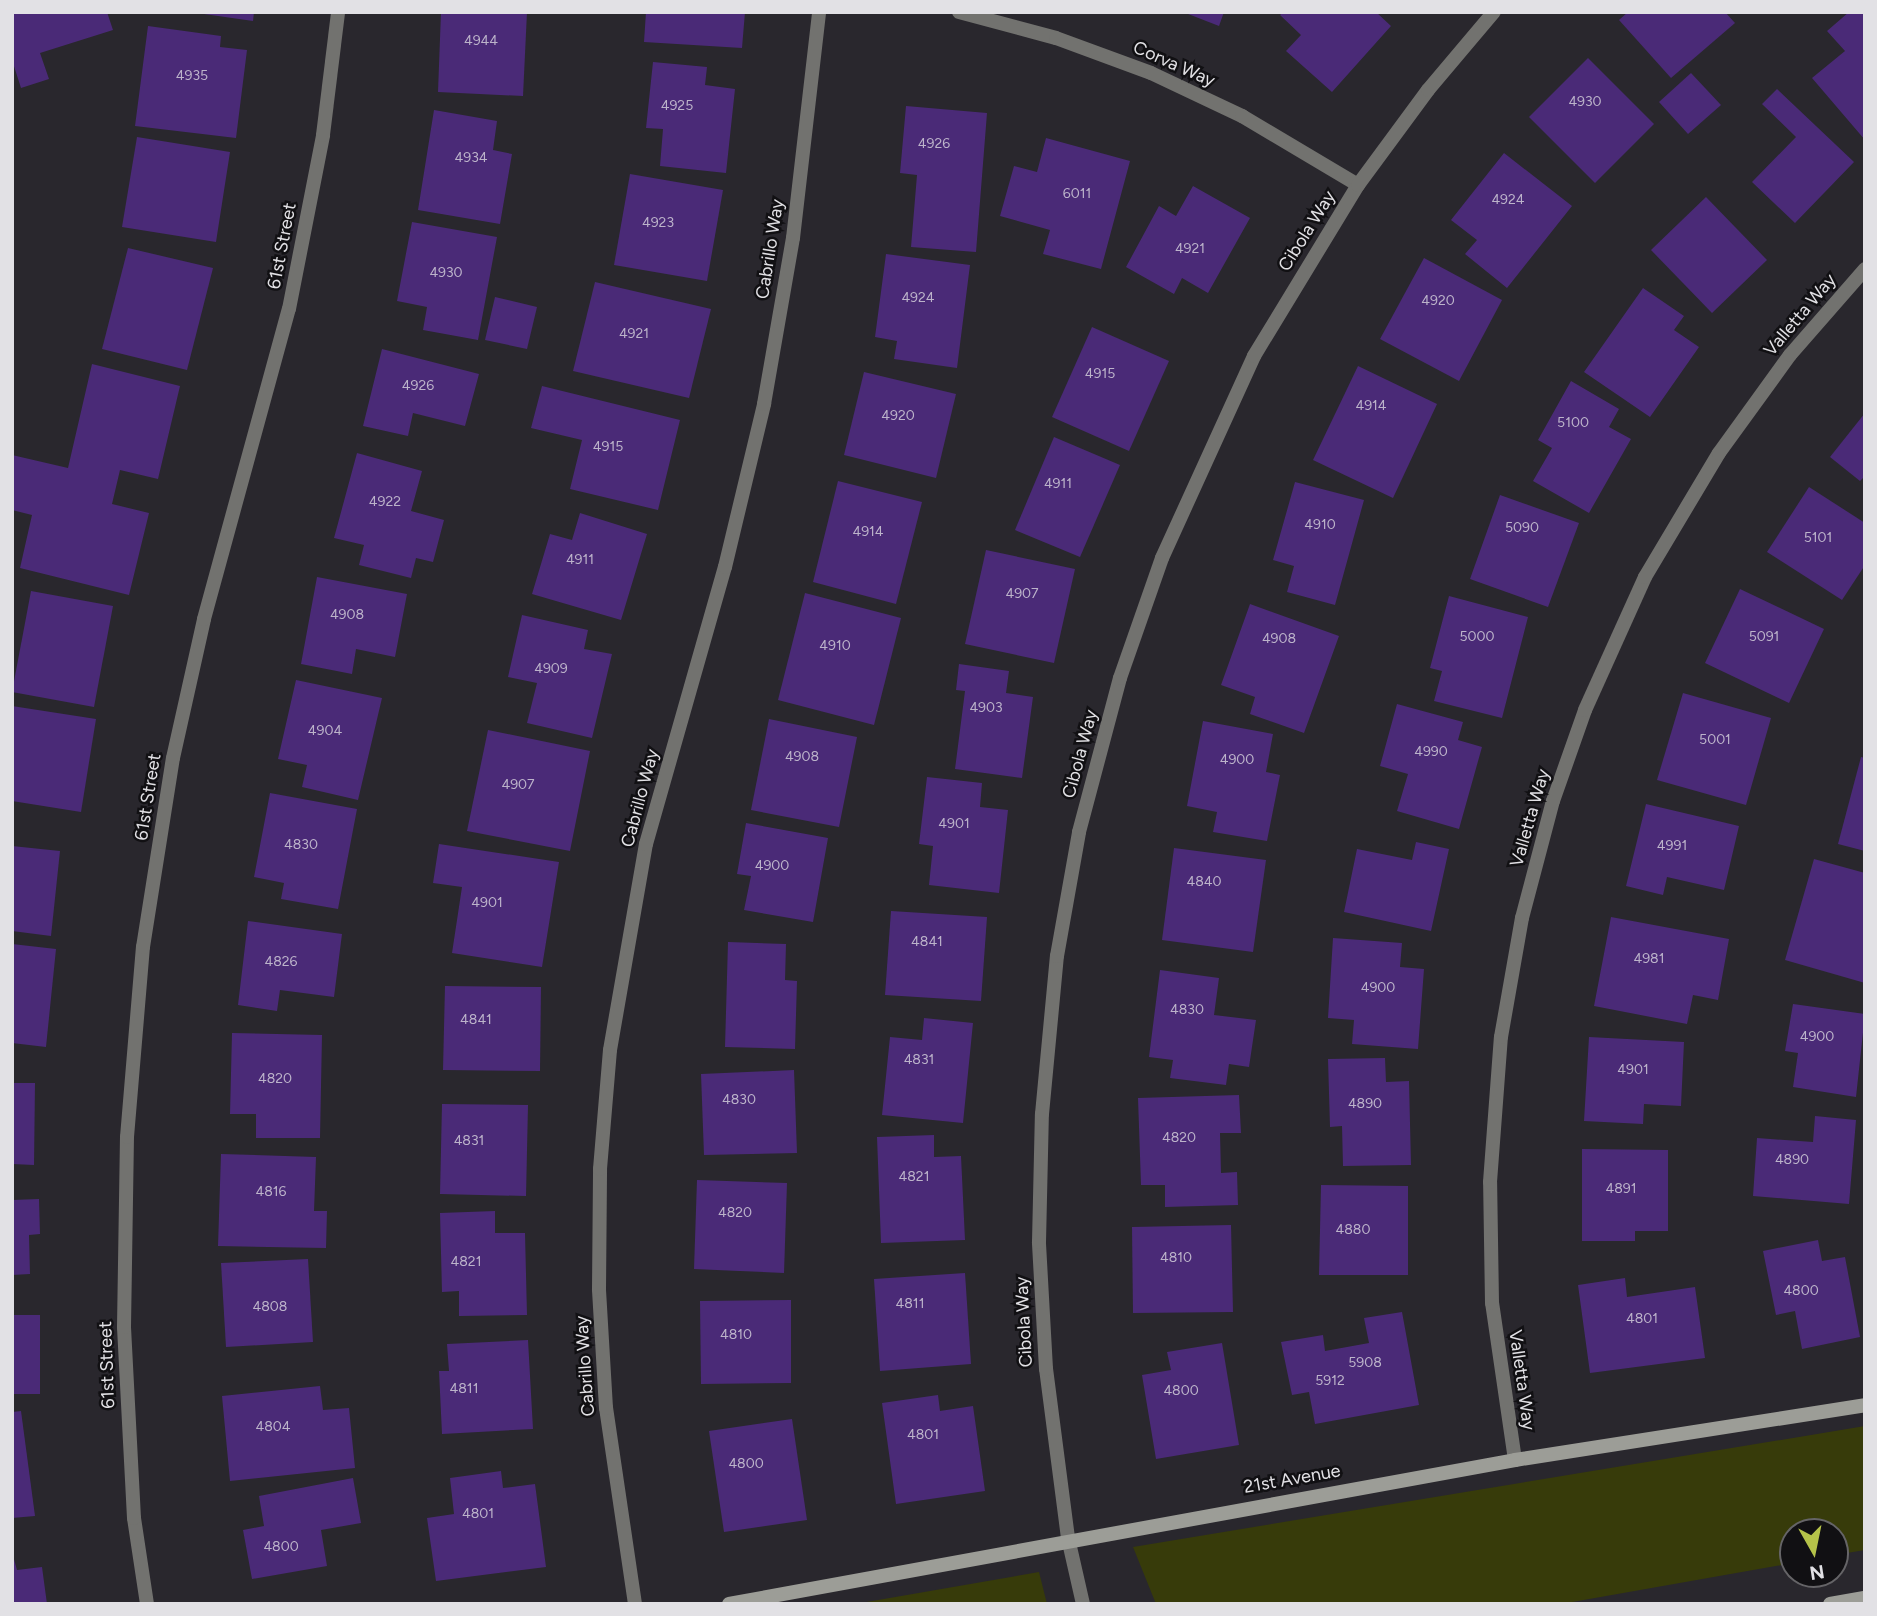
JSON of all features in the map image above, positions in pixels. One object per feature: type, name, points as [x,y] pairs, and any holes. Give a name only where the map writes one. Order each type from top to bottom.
[{"type":"street","name":"61st Street","points":[[147,1604],[134,1518],[124,1327],[127,1137],[144,947],[173,758],[204,619],[289,309],[323,135],[338,12]]},
{"type":"street","name":"Cabrillo Way","points":[[635,1604],[606,1408],[599,1289],[600,1169],[610,1050],[646,844],[726,567],[764,404],[793,238],[819,12]]},
{"type":"street","name":"Corva Way","points":[[959,12],[1056,38],[1151,73],[1242,116],[1358,185]]},
{"type":"street","name":"Cibola Way","points":[[1083,1604],[1068,1538],[1046,1369],[1039,1242],[1042,1114],[1057,956],[1079,832],[1120,678],[1162,558],[1202,464],[1254,356],[1358,185],[1428,90],[1494,12]]},
{"type":"street","name":"Valletta Way","points":[[1515,1460],[1492,1303],[1490,1182],[1501,1037],[1522,918],[1553,801],[1585,710],[1646,578],[1719,453],[1790,355],[1865,268]]},
{"type":"street","name":"21st Avenue","points":[[729,1604],[1068,1538],[1515,1460],[1865,1405]]},
{"type":"street","points":[[1830,1604],[1865,1598]]},
{"type":"green space","points":[[1865,1426],[1865,1550],[1849,1553],[1849,1518],[1779,1518],[1779,1565],[1561,1604],[1156,1604],[1133,1547]]},
{"type":"green space","points":[[1039,1572],[1047,1604],[855,1604]]},
{"type":"building","points":[[12,12],[107,12],[113,30],[40,53],[49,79],[21,88],[12,60]]},
{"type":"building","points":[[190,12],[254,12],[253,21]]},
{"type":"building","points":[[441,12],[527,12],[523,96],[438,92]]},
{"type":"building","points":[[646,12],[745,12],[742,48],[644,42]]},
{"type":"building","points":[[1183,12],[1224,12],[1219,26]]},
{"type":"building","points":[[1283,12],[1376,12],[1391,26],[1332,92],[1286,51],[1301,35],[1280,15]]},
{"type":"building","points":[[1628,12],[1725,12],[1735,23],[1671,78],[1619,20]]},
{"type":"building","points":[[1849,12],[1865,12],[1865,140],[1812,78],[1845,51],[1827,31]]},
{"type":"building","points":[[148,26],[221,36],[220,47],[247,50],[236,138],[135,126]]},
{"type":"building","points":[[1588,58],[1654,124],[1595,183],[1529,117]]},
{"type":"building","points":[[653,62],[707,67],[705,85],[735,89],[726,173],[660,166],[663,129],[646,128]]},
{"type":"building","points":[[1691,73],[1721,105],[1688,134],[1659,102]]},
{"type":"building","points":[[1777,89],[1854,162],[1795,223],[1752,182],[1796,137],[1762,104]]},
{"type":"building","points":[[906,106],[987,113],[976,252],[911,247],[917,175],[900,173]]},
{"type":"building","points":[[434,110],[497,121],[493,150],[512,154],[500,224],[418,210]]},
{"type":"building","points":[[137,137],[230,152],[216,242],[122,227]]},
{"type":"building","points":[[1046,138],[1130,161],[1101,269],[1043,254],[1050,230],[1000,216],[1014,166],[1037,172]]},
{"type":"building","points":[[1504,153],[1572,206],[1507,288],[1465,254],[1477,240],[1451,220]]},
{"type":"building","points":[[630,174],[723,190],[707,281],[614,265]]},
{"type":"building","points":[[1193,186],[1250,218],[1208,293],[1182,278],[1174,294],[1126,267],[1159,206],[1176,216]]},
{"type":"building","points":[[1706,197],[1767,260],[1712,313],[1651,250]]},
{"type":"building","points":[[412,222],[497,237],[478,340],[423,330],[427,307],[397,301]]},
{"type":"building","points":[[128,248],[213,268],[187,370],[102,349]]},
{"type":"building","points":[[886,254],[970,265],[957,368],[894,359],[897,341],[875,337]]},
{"type":"building","points":[[1424,258],[1502,300],[1459,381],[1380,339]]},
{"type":"building","points":[[595,282],[711,309],[689,398],[573,371]]},
{"type":"building","points":[[1643,288],[1684,316],[1674,330],[1699,347],[1650,417],[1584,372]]},
{"type":"building","points":[[495,297],[537,307],[527,349],[485,340]]},
{"type":"building","points":[[1092,327],[1169,361],[1129,451],[1052,417]]},
{"type":"building","points":[[382,349],[479,374],[465,426],[413,413],[408,436],[363,426]]},
{"type":"building","points":[[92,364],[180,386],[158,479],[120,470],[112,504],[149,513],[129,595],[20,568],[32,515],[12,510],[12,455],[68,468]]},
{"type":"building","points":[[1358,366],[1437,404],[1393,498],[1313,460]]},
{"type":"building","points":[[864,372],[956,394],[936,478],[844,455]]},
{"type":"building","points":[[1571,381],[1619,409],[1609,427],[1631,439],[1589,513],[1533,481],[1552,448],[1538,440]]},
{"type":"building","points":[[542,386],[680,420],[658,510],[570,489],[582,440],[531,428]]},
{"type":"building","points":[[1865,413],[1865,476],[1860,481],[1830,457]]},
{"type":"building","points":[[1054,437],[1120,465],[1080,557],[1015,530]]},
{"type":"building","points":[[357,453],[422,471],[411,511],[444,520],[433,562],[416,558],[411,578],[359,565],[364,545],[334,538]]},
{"type":"building","points":[[838,481],[922,502],[896,604],[813,582]]},
{"type":"building","points":[[1295,482],[1364,500],[1335,605],[1287,592],[1294,566],[1273,560]]},
{"type":"building","points":[[1809,487],[1865,523],[1865,565],[1842,600],[1767,552]]},
{"type":"building","points":[[1500,495],[1579,523],[1548,607],[1470,579]]},
{"type":"building","points":[[580,513],[647,534],[621,620],[532,594],[550,534],[572,540]]},
{"type":"building","points":[[986,550],[1075,569],[1054,663],[965,644]]},
{"type":"building","points":[[317,577],[407,594],[395,657],[356,649],[352,674],[301,664]]},
{"type":"building","points":[[1740,589],[1824,629],[1789,703],[1705,663]]},
{"type":"building","points":[[31,591],[113,606],[94,707],[12,692]]},
{"type":"building","points":[[805,593],[901,618],[874,725],[778,700]]},
{"type":"building","points":[[1449,596],[1528,617],[1502,718],[1434,701],[1442,671],[1430,668]]},
{"type":"building","points":[[1250,604],[1339,636],[1304,733],[1250,714],[1255,697],[1221,685]]},
{"type":"building","points":[[522,615],[588,630],[584,649],[612,654],[592,738],[527,723],[537,683],[508,677]]},
{"type":"building","points":[[959,664],[1009,671],[1006,693],[1033,697],[1022,778],[955,769],[965,691],[956,690]]},
{"type":"building","points":[[296,680],[382,698],[358,800],[302,787],[307,765],[278,759]]},
{"type":"building","points":[[1683,693],[1771,718],[1746,805],[1657,780]]},
{"type":"building","points":[[1397,704],[1463,722],[1458,740],[1482,747],[1459,829],[1397,811],[1408,774],[1380,766]]},
{"type":"building","points":[[12,706],[96,719],[81,812],[12,801]]},
{"type":"building","points":[[769,719],[857,737],[839,827],[751,810]]},
{"type":"building","points":[[1203,721],[1273,734],[1266,772],[1280,775],[1267,841],[1213,832],[1217,812],[1187,806]]},
{"type":"building","points":[[488,730],[590,751],[570,851],[467,831]]},
{"type":"building","points":[[1861,757],[1865,758],[1865,851],[1838,844]]},
{"type":"building","points":[[927,777],[982,783],[980,807],[1008,810],[999,893],[929,885],[933,846],[919,844]]},
{"type":"building","points":[[270,793],[357,809],[338,909],[281,899],[284,883],[254,877]]},
{"type":"building","points":[[1646,804],[1739,826],[1724,890],[1667,877],[1663,895],[1626,886]]},
{"type":"building","points":[[746,823],[828,838],[813,922],[744,910],[751,876],[737,874]]},
{"type":"building","points":[[1416,842],[1449,849],[1431,931],[1344,912],[1357,849],[1412,860]]},
{"type":"building","points":[[439,844],[559,862],[542,967],[452,953],[462,887],[433,883]]},
{"type":"building","points":[[12,846],[60,851],[51,936],[12,931]]},
{"type":"building","points":[[1174,848],[1266,860],[1253,952],[1162,940]]},
{"type":"building","points":[[1814,859],[1865,873],[1865,983],[1785,960]]},
{"type":"building","points":[[891,911],[987,917],[981,1001],[885,995]]},
{"type":"building","points":[[1611,917],[1729,939],[1718,1000],[1693,995],[1687,1024],[1594,1006]]},
{"type":"building","points":[[248,921],[342,934],[334,997],[280,990],[277,1011],[238,1005]]},
{"type":"building","points":[[1333,938],[1402,943],[1400,967],[1424,969],[1418,1049],[1352,1044],[1354,1020],[1328,1018]]},
{"type":"building","points":[[728,942],[786,944],[785,980],[797,981],[795,1049],[725,1047]]},
{"type":"building","points":[[12,944],[56,949],[46,1047],[12,1043]]},
{"type":"building","points":[[1160,970],[1219,978],[1214,1015],[1256,1020],[1249,1067],[1229,1064],[1226,1085],[1170,1078],[1173,1060],[1149,1057]]},
{"type":"building","points":[[445,986],[541,987],[540,1071],[443,1070]]},
{"type":"building","points":[[1793,1004],[1865,1014],[1856,1097],[1793,1087],[1798,1053],[1785,1051]]},
{"type":"building","points":[[924,1018],[973,1023],[963,1123],[882,1115],[890,1037],[922,1040]]},
{"type":"building","points":[[232,1033],[322,1035],[320,1138],[256,1138],[256,1114],[230,1114]]},
{"type":"building","points":[[1589,1037],[1684,1042],[1681,1106],[1644,1104],[1643,1124],[1584,1121]]},
{"type":"building","points":[[1385,1058],[1386,1082],[1409,1081],[1411,1165],[1343,1166],[1342,1126],[1330,1127],[1328,1059]]},
{"type":"building","points":[[794,1070],[797,1153],[704,1155],[701,1074]]},
{"type":"building","points":[[12,1083],[35,1083],[34,1165],[12,1164]]},
{"type":"building","points":[[1239,1095],[1241,1133],[1220,1133],[1221,1173],[1237,1172],[1238,1205],[1165,1207],[1165,1185],[1141,1185],[1138,1098]]},
{"type":"building","points":[[442,1104],[528,1105],[526,1196],[440,1194]]},
{"type":"building","points":[[1815,1116],[1856,1120],[1849,1204],[1753,1196],[1757,1138],[1813,1142]]},
{"type":"building","points":[[934,1135],[934,1157],[961,1156],[965,1240],[881,1243],[877,1137]]},
{"type":"building","points":[[1582,1149],[1668,1150],[1668,1231],[1635,1231],[1635,1241],[1582,1241]]},
{"type":"building","points":[[221,1154],[316,1157],[314,1211],[327,1211],[326,1248],[218,1246]]},
{"type":"building","points":[[697,1180],[787,1183],[784,1273],[694,1269]]},
{"type":"building","points":[[1321,1185],[1408,1186],[1408,1275],[1319,1275]]},
{"type":"building","points":[[39,1199],[40,1234],[29,1235],[30,1274],[12,1275],[12,1200]]},
{"type":"building","points":[[495,1211],[495,1233],[525,1233],[527,1315],[459,1316],[459,1291],[442,1292],[440,1213]]},
{"type":"building","points":[[1231,1225],[1233,1312],[1133,1313],[1132,1227]]},
{"type":"building","points":[[1818,1240],[1822,1261],[1845,1257],[1860,1337],[1802,1349],[1795,1311],[1776,1315],[1763,1251]]},
{"type":"building","points":[[308,1259],[313,1342],[226,1347],[221,1263]]},
{"type":"building","points":[[965,1273],[971,1364],[880,1371],[874,1279]]},
{"type":"building","points":[[1625,1278],[1627,1297],[1695,1287],[1705,1358],[1590,1373],[1578,1285]]},
{"type":"building","points":[[791,1300],[791,1383],[701,1384],[700,1301]]},
{"type":"building","points":[[1402,1312],[1419,1405],[1315,1424],[1309,1392],[1292,1395],[1281,1342],[1323,1335],[1325,1351],[1369,1343],[1364,1318]]},
{"type":"building","points":[[12,1315],[40,1315],[40,1394],[12,1394]]},
{"type":"building","points":[[528,1340],[533,1429],[442,1434],[439,1371],[449,1371],[447,1344]]},
{"type":"building","points":[[1222,1343],[1239,1445],[1156,1459],[1142,1375],[1171,1370],[1167,1352]]},
{"type":"building","points":[[320,1386],[323,1410],[349,1408],[355,1468],[230,1481],[222,1396]]},
{"type":"building","points":[[938,1395],[940,1411],[973,1406],[985,1491],[896,1504],[882,1403]]},
{"type":"building","points":[[21,1411],[35,1516],[12,1518],[12,1412]]},
{"type":"building","points":[[792,1419],[807,1520],[724,1532],[709,1431]]},
{"type":"building","points":[[501,1471],[503,1488],[535,1484],[546,1567],[436,1581],[427,1518],[454,1514],[450,1478]]},
{"type":"building","points":[[353,1478],[361,1523],[321,1530],[327,1566],[252,1579],[243,1530],[264,1526],[259,1496]]},
{"type":"building","points":[[12,1552],[17,1570],[42,1567],[47,1604],[12,1604]]}]
